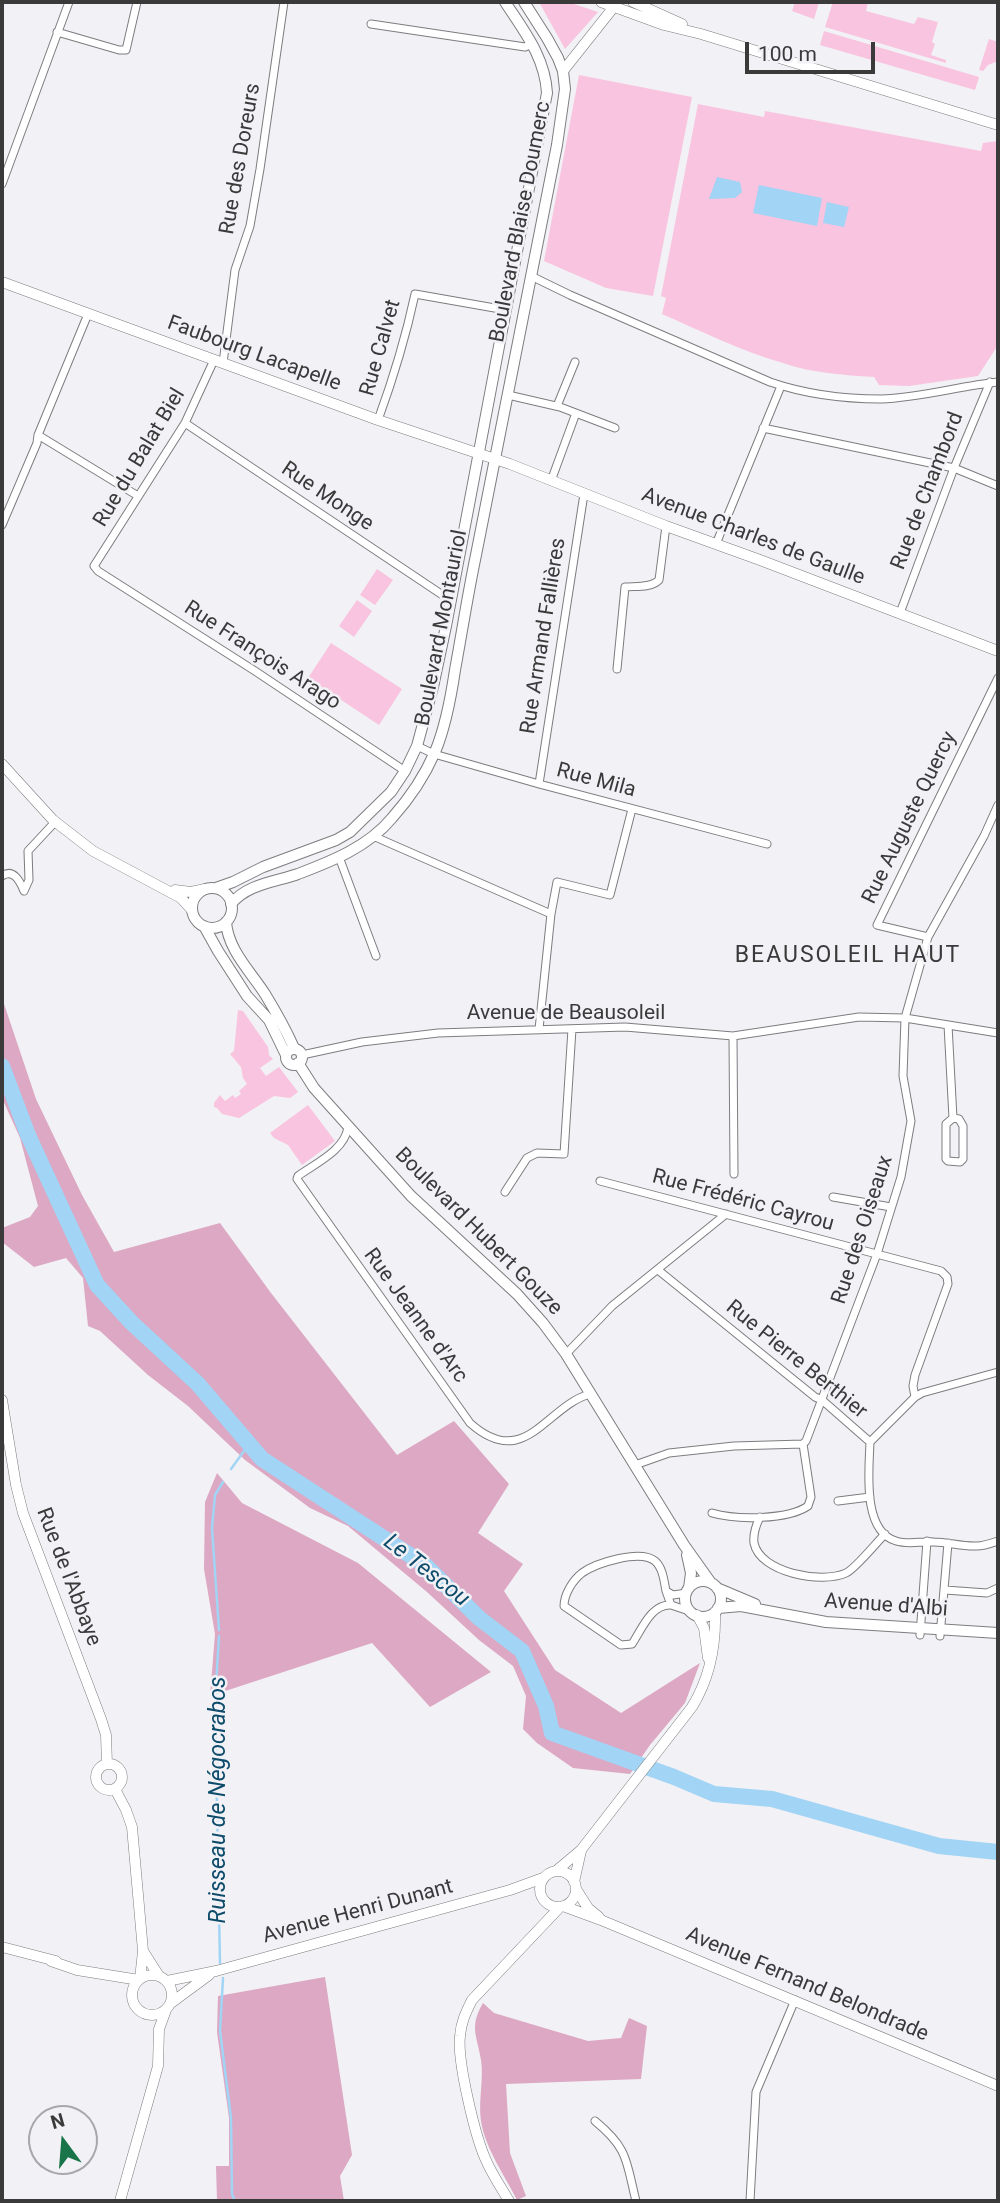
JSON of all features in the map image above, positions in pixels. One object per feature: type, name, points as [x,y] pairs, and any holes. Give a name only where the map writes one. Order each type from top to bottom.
[{"type":"main road","name":"Boulevard Blaise Doumerc","points":[[479,454],[547,93],[543,66],[505,2]]},
{"type":"main road","name":"Boulevard Blaise Doumerc","points":[[495,459],[562,119],[565,89],[563,71],[553,48],[524,2]]},
{"type":"main road","points":[[601,2],[616,4],[664,25],[998,125]]},
{"type":"main road","points":[[633,2],[651,6],[701,34]]},
{"type":"main road","points":[[563,71],[616,4]]},
{"type":"main road","name":"Faubourg Lacapelle","points":[[2,282],[378,420],[495,459]]},
{"type":"main road","name":"Boulevard Montauriol","points":[[210,889],[319,848],[349,832],[391,792],[405,771],[418,747],[433,687],[479,454]]},
{"type":"main road","name":"Boulevard Montauriol","points":[[232,904],[237,897],[250,889],[339,857],[373,836],[391,820],[406,801],[434,754],[451,696],[495,459]]},
{"type":"main road","name":"Avenue Charles de Gaulle","points":[[495,459],[998,651]]},
{"type":"main road","points":[[2,764],[55,822],[93,851],[181,898],[192,910],[196,920],[204,926],[215,928],[230,917],[232,904],[229,897],[210,889],[180,892],[136,873]]},
{"type":"main road","points":[[192,910],[197,895],[210,889]]},
{"type":"main road","name":"Boulevard Hubert Gouze","points":[[226,922],[226,932],[232,945],[266,995],[314,1088],[411,1196],[517,1294],[543,1322],[566,1354],[684,1545],[714,1586]]},
{"type":"main road","name":"Boulevard Hubert Gouze","points":[[204,926],[247,996],[295,1055]]},
{"type":"main road","name":"Rue de l'Abbaye","points":[[2,1400],[23,1513],[101,1719],[106,1735],[107,1765]]},
{"type":"main road","name":"Boulevard Hubert Gouze","points":[[684,1545],[691,1573],[688,1591]]},
{"type":"main road","points":[[538,1929],[542,1916],[539,1890],[543,1878],[581,1850],[692,1707],[705,1684],[709,1669],[715,1636],[716,1610],[721,1598],[714,1586],[702,1581],[688,1591],[686,1603],[706,1634],[709,1669]]},
{"type":"main road","name":"Avenue d'Albi","points":[[714,1586],[771,1611]]},
{"type":"main road","name":"Avenue d'Albi","points":[[716,1610],[732,1606],[825,1622],[920,1632],[998,1633]]},
{"type":"main road","points":[[694,1614],[706,1616],[716,1610]]},
{"type":"main road","points":[[114,1765],[121,1772],[121,1783],[115,1788],[104,1789],[97,1781],[98,1770],[114,1765]]},
{"type":"main road","points":[[115,1788],[132,1827],[143,1951],[140,1980]]},
{"type":"main road","points":[[509,2201],[490,2169],[478,2140],[462,2064],[460,2036],[464,2014],[472,2000],[538,1929],[572,1900],[581,1850]]},
{"type":"main road","points":[[556,1871],[570,1875],[575,1885]]},
{"type":"main road","name":"Avenue Henri Dunant","points":[[163,1979],[216,1972],[510,1890],[543,1878]]},
{"type":"main road","name":"Avenue Fernand Belondrade","points":[[575,1885],[588,1908],[601,1920]]},
{"type":"main road","name":"Avenue Henri Dunant","points":[[510,1890],[542,1899]]},
{"type":"main road","points":[[542,1899],[548,1904],[562,1907]]},
{"type":"main road","name":"Avenue Fernand Belondrade","points":[[562,1907],[601,1920],[998,2086]]},
{"type":"main road","points":[[2,1948],[83,1970],[140,1980]]},
{"type":"main road","points":[[120,2201],[156,2075],[159,2029],[172,1992],[143,1951]]},
{"type":"main road","name":"Avenue Henri Dunant","points":[[168,2006],[201,1979],[216,1972]]},
{"type":"main road","points":[[102,1974],[121,1984],[132,1995]]},
{"type":"main road","points":[[159,2049],[153,2029],[144,2014],[136,2008],[132,1989],[146,1976],[163,1979]]},
{"type":"main road","points":[[144,2014],[156,2015],[168,2006]]},
{"type":"street","points":[[2,184],[69,2]]},
{"type":"street","points":[[57,32],[126,50],[136,2]]},
{"type":"street","name":"Rue des Doreurs","points":[[218,362],[235,270],[250,226],[284,2]]},
{"type":"street","points":[[371,24],[525,47],[532,44]]},
{"type":"street","points":[[531,276],[780,386],[832,396],[882,398],[994,382]]},
{"type":"street","name":"Rue Calvet","points":[[378,420],[396,370],[415,294],[506,310]]},
{"type":"street","points":[[2,525],[88,314]]},
{"type":"street","name":"Rue du Balat Biel","points":[[98,571],[94,566],[185,423],[218,362]]},
{"type":"street","points":[[557,406],[575,362]]},
{"type":"street","name":"Rue de Chambord","points":[[900,613],[954,468],[994,382]]},
{"type":"street","points":[[716,544],[780,386]]},
{"type":"street","points":[[508,395],[557,406],[615,428]]},
{"type":"street","points":[[551,481],[576,414]]},
{"type":"street","name":"Rue Monge","points":[[185,423],[444,596],[451,598]]},
{"type":"street","points":[[763,428],[954,468],[998,486]]},
{"type":"street","points":[[38,435],[138,496]]},
{"type":"street","name":"Rue Armand Fallières","points":[[539,784],[584,494]]},
{"type":"street","points":[[617,669],[625,587],[648,586],[659,580],[666,526]]},
{"type":"street","name":"Rue François Arago","points":[[98,571],[405,771]]},
{"type":"street","name":"Rue Auguste Quercy","points":[[928,937],[877,925],[998,678]]},
{"type":"street","name":"Rue Mila","points":[[418,747],[539,784],[767,844]]},
{"type":"street","name":"Rue des Oiseaux","points":[[803,1444],[877,1254],[901,1177],[911,1121],[902,1076],[905,1018],[928,937],[984,836],[998,805]]},
{"type":"street","points":[[539,1029],[551,914],[557,883],[610,895],[632,808]]},
{"type":"street","points":[[2,876],[11,874],[19,880],[24,891],[29,880],[28,851],[55,822]]},
{"type":"street","points":[[373,836],[551,914]]},
{"type":"street","points":[[339,857],[376,956]]},
{"type":"street","name":"Avenue de Beausoleil","points":[[295,1055],[418,1035],[625,1027],[733,1036],[859,1017],[905,1018],[998,1032]]},
{"type":"street","points":[[948,1025],[953,1118]]},
{"type":"street","points":[[505,1192],[527,1158],[537,1153],[564,1154],[572,1029]]},
{"type":"street","points":[[733,1036],[734,1174]]},
{"type":"street","points":[[953,1118],[958,1119],[963,1126],[963,1159],[960,1162],[947,1159],[946,1124],[953,1118]]},
{"type":"street","name":"Rue Jeanne d'Arc","points":[[348,1126],[347,1134],[338,1147],[297,1179],[470,1423],[500,1440],[521,1438],[543,1427],[579,1398],[590,1394]]},
{"type":"street","name":"Rue Frédéric Cayrou","points":[[600,1181],[941,1270],[947,1277],[948,1284],[915,1375],[915,1397]]},
{"type":"street","points":[[833,1197],[891,1207]]},
{"type":"street","points":[[566,1354],[612,1306],[726,1214]]},
{"type":"street","name":"Rue Pierre Berthier","points":[[658,1270],[815,1398],[822,1400],[870,1442],[871,1510],[875,1522],[884,1534]]},
{"type":"street","points":[[870,1442],[922,1392],[998,1372]]},
{"type":"street","points":[[635,1465],[669,1453],[734,1446],[803,1444],[811,1497],[808,1506],[800,1512],[760,1517],[727,1518],[712,1513]]},
{"type":"street","points":[[838,1501],[870,1497]]},
{"type":"street","points":[[760,1517],[754,1530],[754,1545],[779,1568],[797,1576],[847,1573],[884,1534],[893,1540],[909,1543],[927,1541],[979,1546],[998,1541]]},
{"type":"street","points":[[920,1632],[927,1541]]},
{"type":"street","points":[[940,1633],[948,1543]]},
{"type":"street","points":[[671,1605],[659,1565],[644,1556],[630,1556],[584,1572],[566,1595],[564,1606],[621,1644],[632,1644],[658,1606],[671,1605],[694,1614]]},
{"type":"street","points":[[944,1590],[987,1593],[998,1588]]},
{"type":"street","points":[[666,1591],[673,1595],[688,1591]]},
{"type":"street","points":[[750,2201],[756,2092],[795,2000]]},
{"type":"street","points":[[594,2121],[611,2134],[622,2148],[636,2201]]},
{"type":"shaded area","points":[[539,2],[568,2],[598,12],[565,49]]},
{"type":"shaded area","points":[[795,2],[819,2],[814,19],[792,11]]},
{"type":"shaded area","points":[[833,2],[868,2],[866,11],[914,24],[918,17],[938,22],[931,55],[946,60],[946,63],[825,27]]},
{"type":"shaded area","points":[[824,31],[979,77],[975,90],[820,45]]},
{"type":"shaded area","points":[[989,39],[998,42],[998,61],[988,65],[983,71],[979,70]]},
{"type":"shaded area","points":[[579,75],[692,97],[653,296],[606,288],[544,261]]},
{"type":"shaded area","points":[[698,104],[764,117],[765,111],[981,151],[983,143],[998,141],[998,345],[978,376],[909,386],[879,385],[874,377],[816,371],[767,358],[662,314],[666,298],[661,296]]},
{"type":"shaded area","points":[[377,569],[393,580],[375,605],[360,595]]},
{"type":"shaded area","points":[[357,600],[372,611],[354,637],[339,626]]},
{"type":"shaded area","points":[[331,643],[402,689],[379,725],[308,678]]},
{"type":"shaded area","points":[[2,998],[36,1099],[82,1195],[114,1252],[220,1223],[397,1455],[454,1421],[509,1484],[478,1533],[523,1564],[504,1591],[555,1670],[621,1713],[700,1663],[685,1703],[630,1774],[573,1768],[537,1743],[523,1729],[526,1696],[513,1666],[479,1640],[348,1526],[310,1508],[245,1460],[188,1406],[148,1375],[100,1331],[88,1326],[83,1278],[66,1258],[34,1267],[2,1242],[2,1228],[30,1217],[38,1206],[20,1138],[2,1098]]},
{"type":"shaded area","points":[[238,1010],[243,1011],[268,1047],[269,1055],[273,1059],[260,1068],[266,1076],[279,1067],[298,1092],[290,1098],[274,1096],[239,1118],[222,1114],[214,1107],[220,1095],[225,1101],[233,1095],[235,1098],[247,1084],[241,1067],[230,1054],[234,1051]]},
{"type":"shaded area","points":[[308,1105],[335,1141],[302,1165],[288,1145],[270,1133]]},
{"type":"shaded area","points":[[217,1473],[242,1503],[358,1563],[491,1672],[430,1707],[372,1643],[210,1696],[215,1634],[204,1569],[205,1502]]},
{"type":"shaded area","points":[[325,1977],[352,2155],[340,2176],[344,2201],[217,2201],[216,2166],[229,2166],[229,2118],[217,2032],[218,1996]]},
{"type":"shaded area","points":[[483,2003],[494,2013],[588,2041],[621,2038],[629,2018],[647,2026],[641,2079],[506,2084],[510,2153],[526,2196],[517,2200],[491,2152],[481,2121],[482,2068],[475,2025]]},
{"type":"water","points":[[717,177],[740,182],[742,192],[735,198],[709,199]]},
{"type":"water","points":[[759,185],[822,198],[817,226],[753,213]]},
{"type":"water","points":[[827,202],[849,207],[844,227],[823,223]]},
{"type":"waterway","name":"Le Tescou","points":[[2,1066],[28,1135],[97,1285],[131,1322],[197,1383],[262,1459],[425,1565],[479,1618],[522,1651],[546,1706],[552,1733],[714,1794],[772,1799],[939,1846],[998,1852]]},
{"type":"waterway","name":"Ruisseau de Négocrabos","points":[[231,1469],[249,1444]]},
{"type":"waterway","name":"Ruisseau de Négocrabos","points":[[219,1630],[212,1528],[215,1495],[223,1482]]},
{"type":"waterway","name":"Ruisseau de Négocrabos","points":[[219,1636],[215,1701],[220,1963]]},
{"type":"waterway","name":"Ruisseau de Négocrabos","points":[[223,1978],[220,2031],[231,2118],[232,2194],[235,2201]]},
{"type":"district","name":"BEAUSOLEIL HAUT","points":[[848,956]]}]
